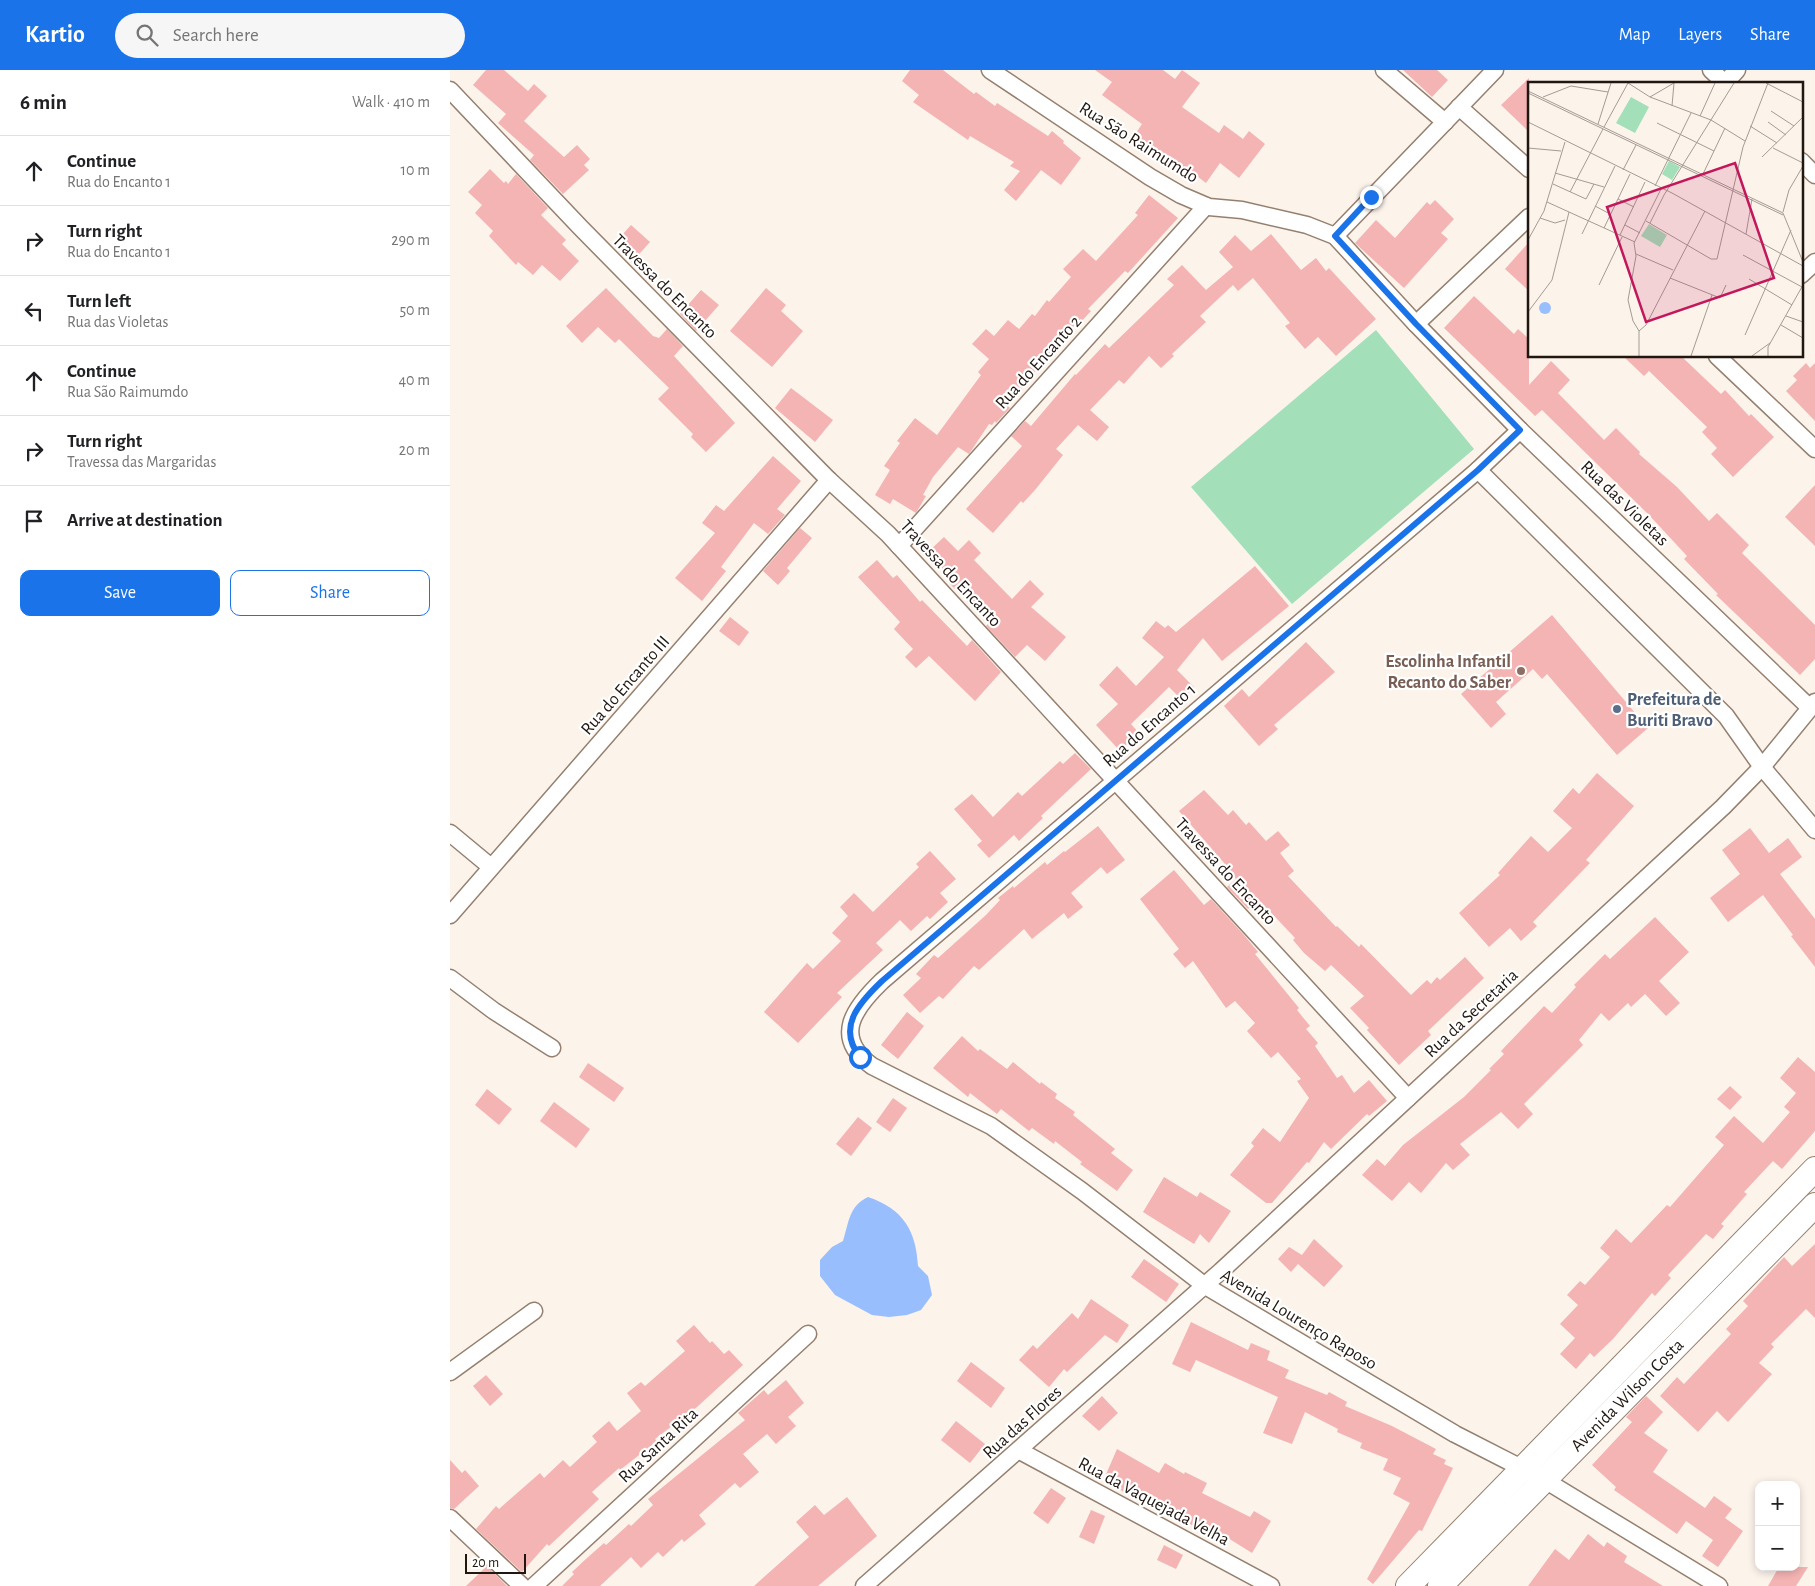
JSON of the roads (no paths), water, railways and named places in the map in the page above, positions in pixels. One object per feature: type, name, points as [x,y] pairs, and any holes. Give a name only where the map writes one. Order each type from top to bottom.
[{"type":"street","name":"Rua São Raimumdo","points":[[990,70],[1150,177],[1181,195],[1206,206],[1242,210],[1307,225],[1335,236],[1416,324]]},
{"type":"street","points":[[1384,70],[1445,122]]},
{"type":"street","points":[[1335,236],[1494,70]]},
{"type":"street","points":[[1711,70],[1724,82]]},
{"type":"street","points":[[1726,82],[1737,70]]},
{"type":"street","name":"Travessa do Encanto","points":[[450,90],[580,227],[829,480],[899,546],[1408,1098]]},
{"type":"street","points":[[1460,107],[1528,168]]},
{"type":"street","points":[[1802,162],[1815,175]]},
{"type":"street","name":"Rua do Encanto 2","points":[[899,546],[1206,206]]},
{"type":"street","points":[[1416,324],[1528,219]]},
{"type":"street","points":[[1802,274],[1815,262]]},
{"type":"street","name":"Rua das Violetas","points":[[1416,324],[1520,430],[1812,704]]},
{"type":"street","points":[[1719,358],[1815,449]]},
{"type":"street","name":"Rua do Encanto 1","points":[[872,1066],[857,1053],[850,1038],[853,1017],[864,999],[1115,780],[1478,470],[1520,430]]},
{"type":"street","points":[[1478,470],[1726,716],[1762,767],[1815,830]]},
{"type":"street","name":"Rua do Encanto III","points":[[450,915],[829,480]]},
{"type":"street","name":"Rua da Secretaria","points":[[1204,1285],[1723,807],[1762,767],[1812,704]]},
{"type":"street","points":[[450,833],[491,867]]},
{"type":"street","points":[[450,978],[494,1011],[552,1048]]},
{"type":"street","name":"Avenida Lourenço Raposo","points":[[872,1066],[991,1126],[1082,1191],[1204,1285],[1446,1429],[1543,1479],[1719,1586]]},
{"type":"street","points":[[1408,1586],[1521,1468],[1815,1169]]},
{"type":"street","name":"Avenida Wilson Costa","points":[[1440,1586],[1543,1479],[1814,1209]]},
{"type":"street","name":"Rua das Flores","points":[[864,1586],[1020,1451],[1204,1285]]},
{"type":"street","points":[[450,1372],[534,1311]]},
{"type":"street","name":"Rua Santa Rita","points":[[534,1586],[808,1334]]},
{"type":"street","name":"Rua da Vaquejada Velha","points":[[1020,1451],[1271,1586]]},
{"type":"street","points":[[450,1518],[522,1586]]},
{"type":"water","points":[[868,1197],[880,1202],[899,1215],[911,1232],[917,1253],[918,1266],[928,1276],[932,1295],[921,1310],[907,1315],[889,1317],[872,1315],[835,1295],[820,1276],[820,1260],[832,1247],[843,1241],[853,1210]]},
{"type":"place","name":"Escolinha Infantil Recanto do Saber","points":[[1521,671]]},
{"type":"place","name":"Prefeitura de Buriti Bravo","points":[[1617,709]]}]
